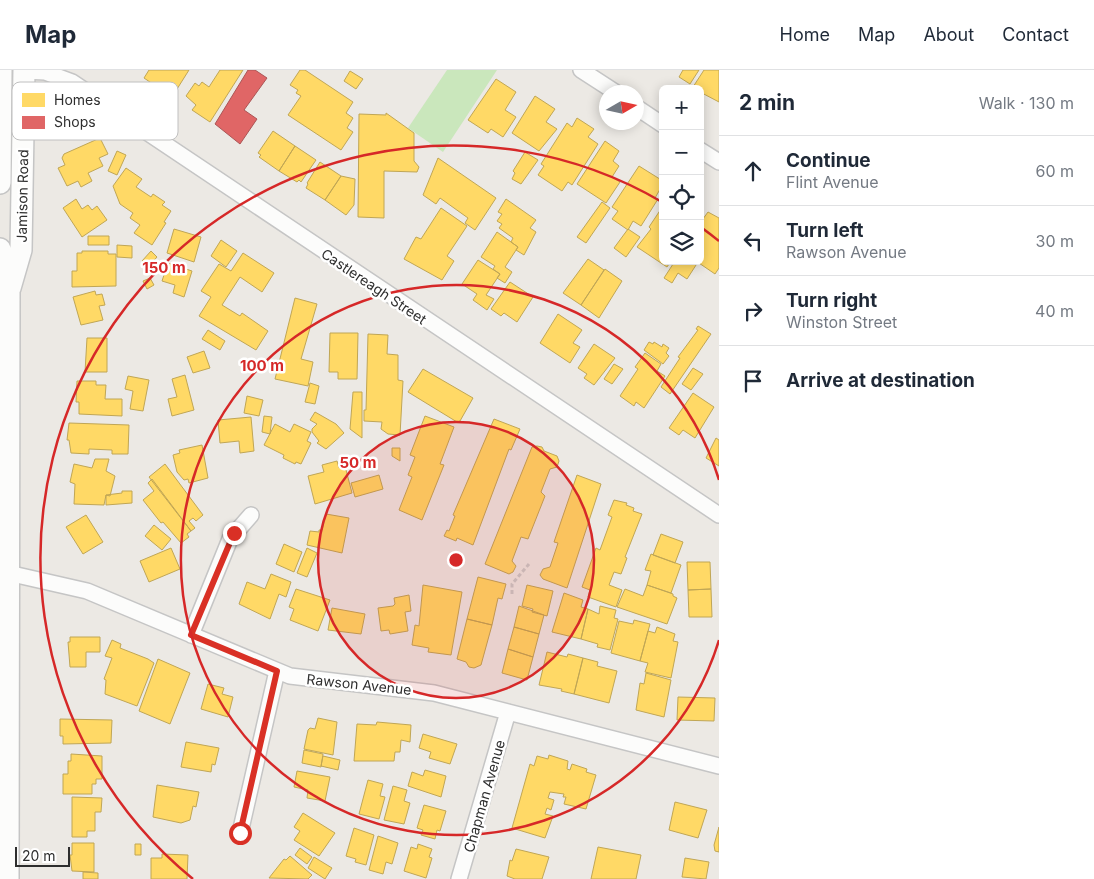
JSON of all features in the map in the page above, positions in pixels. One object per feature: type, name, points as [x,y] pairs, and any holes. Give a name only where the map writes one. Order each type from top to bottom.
[{"type":"main road","name":"Jamison Road","points":[[0,183],[1,70]]},
{"type":"main road","name":"Jamison Road","points":[[8,879],[8,574],[4,462],[10,290],[21,250],[23,140]]},
{"type":"main road","name":"Jamison Road","points":[[0,249],[10,290]]},
{"type":"street","name":"Castlereagh Street","points":[[24,70],[45,72],[72,82]]},
{"type":"street","points":[[581,70],[604,85]]},
{"type":"street","points":[[644,112],[659,122]]},
{"type":"street","name":"Castlereagh Street","points":[[159,140],[719,515]]},
{"type":"street","points":[[704,153],[719,162]]},
{"type":"street","points":[[191,635],[230,539],[251,515]]},
{"type":"street","name":"Rawson Avenue","points":[[8,574],[87,591],[277,671],[299,678],[423,691],[719,766]]},
{"type":"street","points":[[240,833],[277,671]]},
{"type":"street","name":"Chapman Avenue","points":[[460,879],[508,712]]},
{"type":"path","points":[[512,594],[512,584],[530,564]]},
{"type":"green space","points":[[447,70],[497,70],[443,152],[408,128]]},
{"type":"building: Homes","points":[[149,70],[189,70],[178,87],[178,82],[150,82],[144,78]]},
{"type":"building: Homes","points":[[220,70],[243,70],[210,122],[192,110],[196,105],[186,96],[195,83],[199,86],[202,82],[209,87]]},
{"type":"building: Homes","points":[[300,70],[305,70],[353,102],[346,113],[353,118],[347,128],[353,132],[341,150],[288,115],[301,96],[296,93],[298,90],[290,85]]},
{"type":"building: Homes","points":[[683,70],[699,70],[690,84],[679,77]]},
{"type":"building: Homes","points":[[704,70],[719,70],[719,102],[704,94],[704,85],[694,85]]},
{"type":"building: Homes","points":[[350,71],[363,79],[356,89],[344,81]]},
{"type":"building: Homes","points":[[496,79],[516,92],[505,110],[516,117],[503,137],[491,129],[488,133],[468,120]]},
{"type":"building: Homes","points":[[535,96],[555,109],[546,122],[557,129],[539,151],[512,133]]},
{"type":"building: Homes","points":[[386,113],[414,133],[414,161],[419,167],[417,172],[384,171],[384,218],[358,217],[359,114],[386,115]]},
{"type":"building: Homes","points":[[577,118],[594,129],[588,137],[598,144],[572,185],[568,182],[562,191],[538,175],[544,166],[541,164],[567,123],[572,127]]},
{"type":"building: Homes","points":[[273,131],[295,146],[279,171],[259,157],[261,155],[258,153]]},
{"type":"building: Homes","points":[[96,140],[101,140],[108,154],[99,158],[103,166],[88,173],[92,181],[81,187],[78,181],[67,186],[58,168],[65,165],[62,158],[64,154]]},
{"type":"building: Homes","points":[[605,141],[619,151],[613,161],[619,166],[612,177],[620,182],[606,203],[577,184]]},
{"type":"building: Homes","points":[[295,146],[316,160],[301,182],[299,180],[297,182],[279,171]]},
{"type":"building: Homes","points":[[117,151],[126,155],[117,175],[108,171]]},
{"type":"building: Homes","points":[[525,152],[538,160],[521,184],[512,179],[515,173],[513,171]]},
{"type":"building: Homes","points":[[438,158],[496,198],[475,230],[465,223],[468,218],[440,198],[436,204],[423,195]]},
{"type":"building: Homes","points":[[320,162],[341,176],[325,200],[306,188]]},
{"type":"building: Homes","points":[[639,166],[659,178],[659,191],[655,198],[658,199],[641,226],[633,221],[628,230],[612,219],[618,211],[612,207]]},
{"type":"building: Homes","points":[[126,168],[142,179],[136,187],[151,197],[153,194],[165,202],[162,205],[171,211],[152,245],[134,233],[140,225],[130,218],[133,213],[120,204],[113,186]]},
{"type":"building: Homes","points":[[341,176],[355,179],[354,205],[346,215],[325,200]]},
{"type":"building: Homes","points":[[76,199],[82,209],[88,205],[92,210],[97,206],[107,220],[82,237],[63,208]]},
{"type":"building: Homes","points":[[506,199],[536,220],[530,228],[536,232],[524,255],[516,250],[518,247],[511,242],[513,238],[499,228],[502,224],[497,221],[502,214],[498,212]]},
{"type":"building: Homes","points":[[602,202],[610,208],[586,243],[577,237]]},
{"type":"building: Homes","points":[[441,208],[467,226],[447,256],[454,261],[442,280],[404,259],[416,237],[421,239]]},
{"type":"building: Homes","points":[[659,212],[659,262],[637,247],[651,229],[649,227]]},
{"type":"building: Homes","points":[[708,212],[719,218],[719,268],[715,274],[702,265],[704,265],[704,218]]},
{"type":"building: Homes","points":[[174,229],[201,237],[194,262],[167,253]]},
{"type":"building: Homes","points":[[628,229],[640,237],[626,257],[614,248]]},
{"type":"building: Homes","points":[[497,232],[518,247],[505,267],[512,272],[505,283],[497,278],[500,274],[493,269],[495,266],[481,257]]},
{"type":"building: Homes","points":[[88,236],[109,236],[109,245],[88,245]]},
{"type":"building: Homes","points":[[221,240],[237,251],[226,267],[211,256]]},
{"type":"building: Homes","points":[[117,245],[132,246],[132,258],[117,257]]},
{"type":"building: Homes","points":[[82,251],[108,251],[108,254],[116,254],[116,286],[72,287],[72,271],[77,271],[77,253],[82,253]]},
{"type":"building: Homes","points":[[151,251],[157,257],[148,267],[142,261]]},
{"type":"building: Homes","points":[[243,253],[274,273],[262,292],[240,277],[222,305],[240,316],[242,313],[268,331],[256,350],[199,316],[211,297],[201,291],[219,264],[231,271]]},
{"type":"building: Homes","points":[[588,259],[604,270],[581,305],[563,293]]},
{"type":"building: Homes","points":[[478,260],[500,274],[486,295],[494,299],[487,310],[473,300],[477,294],[462,284]]},
{"type":"building: Homes","points":[[168,263],[192,271],[184,297],[173,293],[175,285],[162,281]]},
{"type":"building: Homes","points":[[672,265],[696,265],[687,279],[678,273],[672,283],[664,278]]},
{"type":"building: Homes","points":[[605,269],[622,281],[599,318],[581,305]]},
{"type":"building: Homes","points":[[150,278],[154,285],[147,289],[143,281]]},
{"type":"building: Homes","points":[[510,282],[533,297],[517,322],[504,313],[501,316],[491,309]]},
{"type":"building: Homes","points":[[95,291],[96,295],[102,294],[105,305],[99,306],[103,320],[81,325],[73,297]]},
{"type":"building: Homes","points":[[295,298],[317,304],[301,359],[313,362],[308,386],[275,379]]},
{"type":"building: Homes","points":[[558,314],[582,330],[573,343],[580,347],[570,363],[540,343]]},
{"type":"building: Homes","points":[[698,326],[711,334],[670,394],[661,387],[680,358],[678,357],[698,330],[696,329]]},
{"type":"building: Homes","points":[[208,330],[225,341],[220,350],[202,339]]},
{"type":"building: Homes","points":[[330,333],[358,333],[357,379],[338,379],[338,372],[329,372]]},
{"type":"building: Homes","points":[[368,334],[388,335],[387,354],[398,355],[398,380],[403,381],[400,435],[388,434],[381,429],[382,422],[364,421]]},
{"type":"building: Homes","points":[[87,338],[107,338],[107,372],[85,372]]},
{"type":"building: Homes","points":[[649,342],[653,344],[654,342],[662,347],[663,344],[669,348],[666,353],[669,356],[663,364],[644,350]]},
{"type":"building: Homes","points":[[594,344],[615,358],[594,385],[584,378],[587,374],[578,368]]},
{"type":"building: Homes","points":[[204,351],[210,368],[193,373],[187,357]]},
{"type":"building: Homes","points":[[645,353],[661,364],[657,371],[665,376],[644,408],[636,402],[634,406],[620,396],[638,369],[635,367]]},
{"type":"building: Homes","points":[[614,364],[623,369],[612,384],[604,379]]},
{"type":"building: Homes","points":[[693,368],[703,374],[691,390],[682,384]]},
{"type":"building: Homes","points":[[423,369],[473,398],[460,421],[457,422],[408,392]]},
{"type":"building: Homes","points":[[185,375],[194,410],[172,416],[168,399],[177,397],[172,379]]},
{"type":"building: Homes","points":[[128,376],[149,380],[143,411],[130,409],[133,391],[125,389]]},
{"type":"building: Homes","points":[[77,381],[96,381],[96,385],[106,385],[105,399],[122,399],[122,416],[79,414],[79,402],[76,402]]},
{"type":"building: Homes","points":[[310,383],[319,386],[315,404],[305,402]]},
{"type":"building: Homes","points":[[353,392],[362,392],[362,438],[350,429]]},
{"type":"building: Homes","points":[[693,393],[714,407],[695,438],[683,430],[679,435],[669,428]]},
{"type":"building: Homes","points":[[247,396],[263,400],[259,416],[244,413]]},
{"type":"building: Homes","points":[[315,412],[336,424],[344,433],[326,449],[317,443],[319,441],[312,432],[312,429],[317,424],[310,420]]},
{"type":"building: Homes","points":[[264,416],[272,417],[270,434],[262,432]]},
{"type":"building: Homes","points":[[425,416],[454,427],[440,464],[444,465],[422,520],[399,510],[412,477],[408,475],[415,457],[410,455]]},
{"type":"building: Homes","points":[[251,417],[254,451],[240,453],[239,441],[220,443],[218,420]]},
{"type":"building: Homes","points":[[494,419],[520,429],[511,450],[509,449],[473,545],[457,538],[456,541],[444,536],[447,530],[449,531],[455,516],[453,515]]},
{"type":"building: Homes","points":[[69,423],[129,425],[128,454],[112,454],[112,450],[89,449],[89,454],[71,453],[69,440],[67,440]]},
{"type":"building: Homes","points":[[275,424],[290,432],[294,424],[311,432],[307,441],[311,443],[301,464],[296,462],[295,464],[283,458],[284,455],[264,445]]},
{"type":"building: Homes","points":[[716,438],[719,440],[719,466],[706,458]]},
{"type":"building: Homes","points":[[202,445],[208,478],[189,483],[188,479],[184,480],[177,472],[173,455],[180,453],[179,450]]},
{"type":"building: Homes","points":[[537,446],[557,456],[559,461],[557,467],[550,469],[541,492],[545,496],[528,539],[521,537],[512,561],[516,566],[513,572],[509,574],[485,564],[532,447]]},
{"type":"building: Homes","points":[[392,448],[400,448],[400,461],[392,456]]},
{"type":"building: Homes","points":[[95,459],[109,459],[106,471],[115,476],[110,496],[106,495],[104,505],[74,504],[75,484],[70,482],[74,464],[92,468]]},
{"type":"building: Homes","points":[[337,461],[339,468],[345,466],[352,493],[315,504],[308,476],[324,472],[322,465]]},
{"type":"building: Homes","points":[[165,464],[203,515],[196,521],[193,518],[189,521],[195,528],[191,531],[149,477]]},
{"type":"building: Homes","points":[[379,475],[383,489],[355,497],[351,483]]},
{"type":"building: Homes","points":[[577,475],[601,484],[567,588],[543,579],[540,575],[543,569],[550,567],[558,543],[554,542]]},
{"type":"building: Homes","points":[[152,479],[191,531],[187,534],[189,537],[181,543],[163,522],[161,523],[143,500],[154,491],[148,483]]},
{"type":"building: Homes","points":[[122,491],[132,491],[132,503],[106,505],[106,495],[122,493]]},
{"type":"building: Homes","points":[[614,500],[627,503],[626,505],[634,508],[633,511],[642,514],[625,557],[627,558],[621,574],[614,572],[609,585],[622,590],[616,607],[588,597],[590,590],[582,587],[596,548],[600,550],[612,517],[608,515]]},
{"type":"building: Homes","points":[[326,514],[349,518],[342,553],[307,545],[310,531],[319,532],[319,530],[322,530]]},
{"type":"building: Homes","points":[[86,515],[103,542],[83,554],[66,527]]},
{"type":"building: Homes","points":[[154,525],[171,539],[162,550],[145,536]]},
{"type":"building: Homes","points":[[661,534],[683,542],[675,563],[653,555]]},
{"type":"building: Homes","points":[[284,544],[302,552],[294,572],[276,564]]},
{"type":"building: Homes","points":[[171,548],[180,569],[149,582],[140,561]]},
{"type":"building: Homes","points":[[307,548],[317,553],[307,577],[297,573]]},
{"type":"building: Homes","points":[[651,554],[681,565],[671,593],[647,585],[651,571],[645,570]]},
{"type":"building: Homes","points":[[687,562],[710,562],[711,589],[688,590]]},
{"type":"building: Homes","points":[[271,574],[291,582],[286,597],[279,594],[270,619],[239,604],[247,582],[265,589]]},
{"type":"building: Homes","points":[[478,577],[506,584],[502,599],[498,598],[492,625],[467,619]]},
{"type":"building: Homes","points":[[423,585],[462,592],[451,655],[428,652],[429,648],[412,645],[415,625],[419,626]]},
{"type":"building: Homes","points":[[527,585],[553,591],[547,616],[532,612],[533,609],[522,606]]},
{"type":"building: Homes","points":[[647,585],[673,594],[677,598],[667,624],[617,607],[625,589],[643,596]]},
{"type":"building: Homes","points":[[296,589],[330,600],[318,631],[290,620],[294,609],[289,607]]},
{"type":"building: Homes","points":[[711,589],[712,617],[689,617],[688,590]]},
{"type":"building: Homes","points":[[564,593],[583,600],[581,607],[588,609],[581,639],[552,632]]},
{"type":"building: Homes","points":[[409,595],[411,611],[405,612],[408,631],[390,634],[389,630],[381,631],[378,608],[393,606],[395,604],[394,598]]},
{"type":"building: Homes","points":[[519,606],[544,615],[539,634],[514,627]]},
{"type":"building: Homes","points":[[600,606],[616,610],[614,618],[618,619],[610,650],[597,647],[598,644],[581,639],[588,609],[599,614]]},
{"type":"building: Homes","points":[[332,608],[365,614],[361,634],[328,630]]},
{"type":"building: Homes","points":[[467,619],[492,625],[481,665],[474,668],[469,667],[466,662],[457,659]]},
{"type":"building: Homes","points":[[634,620],[650,624],[640,661],[611,653],[619,621],[633,624]]},
{"type":"building: Homes","points":[[514,627],[539,634],[533,657],[508,649]]},
{"type":"building: Homes","points":[[657,627],[675,634],[673,641],[678,642],[671,678],[645,672],[648,663],[640,661],[648,631],[655,633]]},
{"type":"building: Homes","points":[[70,637],[100,637],[100,652],[86,652],[86,667],[70,667],[68,642],[70,642]]},
{"type":"building: Homes","points":[[112,640],[121,644],[120,648],[154,663],[137,706],[105,694],[106,680],[104,679],[112,658],[105,656]]},
{"type":"building: Homes","points":[[508,649],[533,657],[527,680],[502,673]]},
{"type":"building: Homes","points":[[547,652],[567,657],[568,654],[583,658],[574,694],[561,691],[562,689],[539,685]]},
{"type":"building: Homes","points":[[583,658],[598,662],[597,666],[617,671],[609,703],[574,694]]},
{"type":"building: Homes","points":[[158,659],[190,673],[170,724],[139,711]]},
{"type":"building: Homes","points":[[646,673],[671,680],[664,717],[636,710],[640,683],[644,684]]},
{"type":"building: Homes","points":[[208,684],[224,688],[222,694],[233,697],[228,717],[201,709]]},
{"type":"building: Homes","points":[[678,697],[715,698],[714,721],[677,720]]},
{"type":"building: Homes","points":[[318,718],[337,722],[333,755],[304,749],[308,730],[310,728],[315,729]]},
{"type":"building: Homes","points":[[60,719],[112,720],[111,743],[63,744],[63,736],[60,736]]},
{"type":"building: Homes","points":[[377,722],[411,725],[410,742],[401,740],[400,752],[395,752],[394,761],[354,761],[357,724],[376,725]]},
{"type":"building: Homes","points":[[423,734],[457,744],[450,764],[429,758],[431,752],[419,748]]},
{"type":"building: Homes","points":[[186,742],[219,748],[215,765],[212,764],[211,772],[181,767]]},
{"type":"building: Homes","points":[[304,750],[323,754],[321,767],[302,763]]},
{"type":"building: Homes","points":[[71,754],[102,756],[102,779],[96,779],[96,784],[92,784],[92,794],[63,794],[63,774],[68,774],[68,761],[71,761]]},
{"type":"building: Homes","points":[[549,755],[568,761],[567,769],[570,770],[572,764],[587,769],[586,772],[596,775],[586,809],[564,804],[566,797],[563,797],[564,794],[550,792],[548,798],[554,800],[551,810],[547,808],[545,814],[553,816],[545,838],[512,828],[530,764],[534,766],[537,756],[548,759]]},
{"type":"building: Homes","points":[[323,756],[340,760],[338,770],[321,766]]},
{"type":"building: Homes","points":[[425,770],[446,776],[441,797],[408,786],[412,772],[423,776]]},
{"type":"building: Homes","points":[[297,771],[330,777],[325,801],[307,798],[308,790],[294,787]]},
{"type":"building: Homes","points":[[368,780],[383,784],[380,796],[385,797],[379,819],[359,814]]},
{"type":"building: Homes","points":[[157,785],[199,792],[196,807],[193,806],[190,820],[181,823],[153,817]]},
{"type":"building: Homes","points":[[393,786],[407,790],[404,801],[410,803],[404,824],[384,820]]},
{"type":"building: Homes","points":[[72,797],[102,798],[101,812],[95,812],[95,831],[87,831],[87,837],[72,837]]},
{"type":"building: Homes","points":[[675,802],[707,810],[698,838],[669,830]]},
{"type":"building: Homes","points":[[424,805],[446,811],[440,831],[437,830],[435,839],[421,835],[423,830],[417,828]]},
{"type":"building: Homes","points":[[303,813],[335,833],[319,856],[294,840],[300,831],[294,827]]},
{"type":"building: Homes","points":[[719,827],[719,852],[715,851],[714,845]]},
{"type":"building: Homes","points":[[354,828],[374,835],[366,865],[355,862],[356,859],[346,856]]},
{"type":"building: Homes","points":[[378,836],[398,843],[392,864],[386,862],[383,874],[369,870]]},
{"type":"building: Homes","points":[[72,843],[94,843],[94,872],[72,871],[70,855],[72,855]]},
{"type":"building: Homes","points":[[135,844],[141,844],[141,855],[135,855]]},
{"type":"building: Homes","points":[[418,844],[432,849],[429,857],[432,858],[426,878],[404,871],[411,847],[417,849]]},
{"type":"building: Homes","points":[[598,847],[641,855],[636,879],[591,879]]},
{"type":"building: Homes","points":[[300,848],[312,857],[307,864],[295,855]]},
{"type":"building: Homes","points":[[516,849],[549,857],[542,879],[515,879],[507,876],[510,860],[512,861]]},
{"type":"building: Homes","points":[[162,854],[188,855],[187,879],[151,879],[151,858],[162,858]]},
{"type":"building: Homes","points":[[290,856],[312,875],[308,879],[269,878],[284,859],[286,860]]},
{"type":"building: Homes","points":[[314,857],[332,868],[325,879],[308,868]]},
{"type":"building: Homes","points":[[685,858],[709,862],[706,879],[682,877]]},
{"type":"building: Homes","points":[[83,872],[98,873],[98,879],[83,879]]},
{"type":"building: Shops","points":[[248,70],[255,70],[267,78],[244,110],[257,119],[240,144],[215,124]]},
{"type":"route","points":[[234,533],[191,635],[277,671],[240,833]]}]
